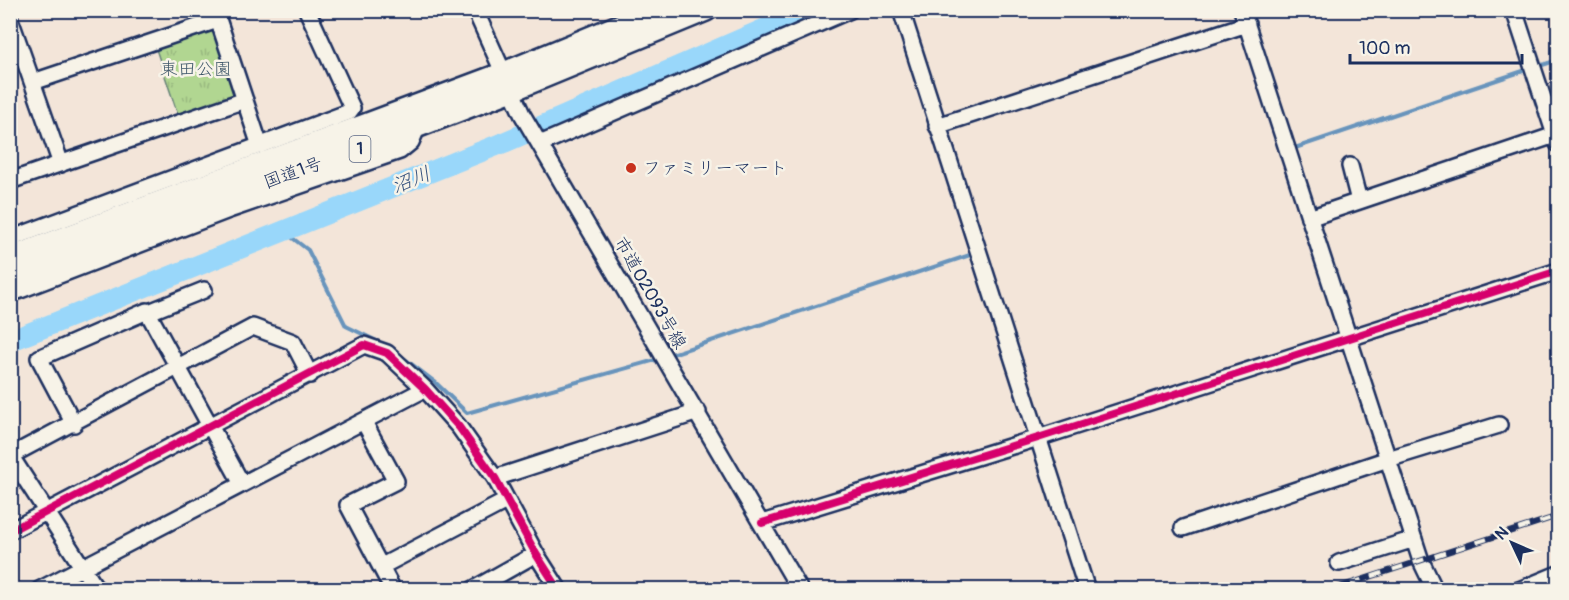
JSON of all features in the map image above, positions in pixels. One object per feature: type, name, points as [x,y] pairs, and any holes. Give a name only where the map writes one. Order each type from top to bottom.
[{"type":"highway","name":"国道1号","points":[[10,276],[418,126],[657,10]]},
{"type":"highway","name":"国道1号","points":[[10,258],[706,10]]},
{"type":"street","points":[[10,239],[349,112],[352,108],[307,10]]},
{"type":"street","name":"市道02093号線","points":[[475,10],[522,114],[800,590]]},
{"type":"street","points":[[539,143],[850,10]]},
{"type":"street","points":[[901,10],[1087,590]]},
{"type":"street","points":[[1309,218],[1557,140],[1514,10]]},
{"type":"street","points":[[33,82],[217,16],[260,146]]},
{"type":"street","points":[[937,126],[1244,17],[1421,561],[1436,590]]},
{"type":"street","points":[[10,20],[61,164]]},
{"type":"street","points":[[10,181],[245,100]]},
{"type":"street","points":[[10,294],[229,210],[400,151],[411,142],[418,126]]},
{"type":"street","points":[[1350,166],[1359,201]]},
{"type":"street","points":[[762,523],[1038,438],[1558,271]]},
{"type":"street","points":[[74,424],[39,358],[204,290]]},
{"type":"street","points":[[149,312],[242,484]]},
{"type":"street","points":[[97,590],[11,456],[254,327],[293,342],[310,375]]},
{"type":"street","points":[[10,531],[364,345],[387,353],[459,427],[495,478],[536,554],[559,590]]},
{"type":"street","points":[[39,590],[425,390]]},
{"type":"street","points":[[495,478],[698,412]]},
{"type":"street","points":[[364,422],[396,481],[348,506],[393,590]]},
{"type":"street","points":[[1184,528],[1388,459],[1498,425]]},
{"type":"street","points":[[382,566],[506,501]]},
{"type":"street","points":[[1339,563],[1414,539]]},
{"type":"street","points":[[480,588],[536,554]]},
{"type":"street","points":[[1519,590],[1554,580]]},
{"type":"green space","name":"東田公園","points":[[209,27],[216,31],[237,93],[233,99],[179,118],[155,46]]},
{"type":"waterway","name":"沼川","points":[[10,341],[505,142],[808,10]]},
{"type":"waterway","points":[[1536,67],[1558,60]]},
{"type":"waterway","points":[[1292,149],[1529,69]]},
{"type":"waterway","points":[[282,230],[308,250],[346,326],[383,344]]},
{"type":"waterway","points":[[666,356],[973,254]]},
{"type":"waterway","points":[[392,349],[435,382],[467,413],[659,359]]},
{"type":"railway","points":[[1330,590],[1558,516]]},
{"type":"cycle path","points":[[762,523],[1038,438],[1558,271]]},
{"type":"cycle path","points":[[10,531],[364,345],[387,353],[425,389],[459,427],[495,478],[536,554],[559,590]]},
{"type":"place","name":"ファミリーマート","points":[[631,168]]}]
